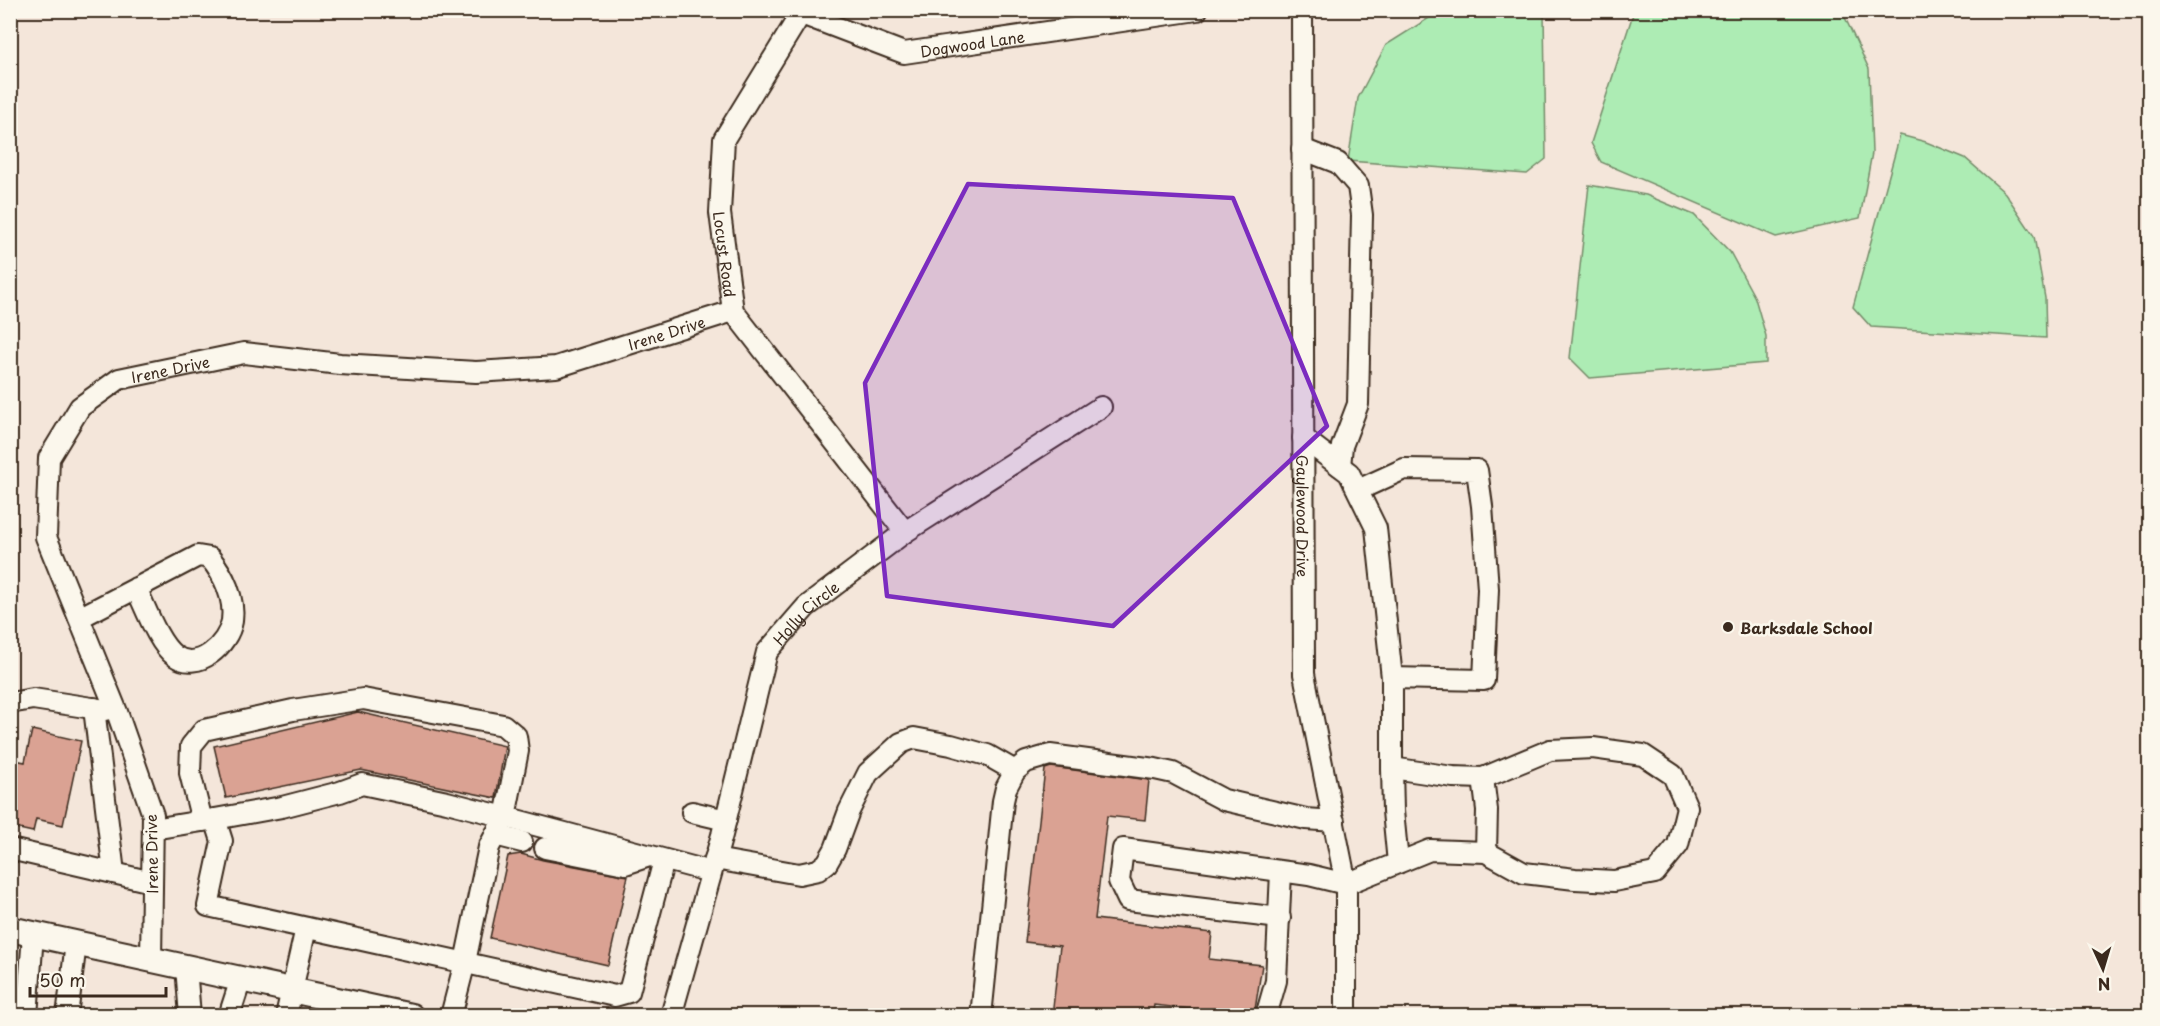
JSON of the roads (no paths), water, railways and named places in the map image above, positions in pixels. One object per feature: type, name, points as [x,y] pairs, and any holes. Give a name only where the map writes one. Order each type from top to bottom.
[{"type":"main road","points":[[22,932],[292,990],[348,1009],[411,1016]]},
{"type":"street","name":"Dogwood Lane","points":[[798,12],[904,53],[1197,10]]},
{"type":"street","name":"Gaylewood Drive","points":[[1302,10],[1304,674],[1346,884],[1346,1016]]},
{"type":"street","name":"Locust Road","points":[[798,12],[724,139],[720,213],[733,311],[905,532]]},
{"type":"street","points":[[1302,148],[1338,163],[1358,186],[1362,215],[1358,404],[1342,446],[1340,466]]},
{"type":"street","name":"Irene Drive","points":[[151,960],[153,815],[117,712],[46,537],[49,458],[80,407],[119,379],[244,353],[340,364],[476,372],[556,367],[733,311]]},
{"type":"street","name":"Holly Circle","points":[[671,1016],[726,820],[767,652],[806,607],[905,532],[1101,407]]},
{"type":"street","points":[[1303,438],[1349,472],[1376,528],[1392,678],[1393,810],[1398,863]]},
{"type":"street","points":[[1358,490],[1404,469],[1477,470],[1488,589],[1484,680],[1392,678]]},
{"type":"street","points":[[79,618],[136,588],[198,556],[210,558],[223,574],[232,603],[232,621],[226,639],[212,653],[201,659],[187,661],[175,656],[165,647],[136,588]]},
{"type":"street","points":[[10,703],[33,699],[117,712]]},
{"type":"street","points":[[451,1016],[465,962],[489,847],[505,817],[518,751],[516,736],[502,725],[363,699],[294,710],[204,730],[191,747],[190,773],[209,820],[222,841],[208,906],[465,962],[615,996],[629,992],[656,858]]},
{"type":"street","points":[[94,708],[114,873]]},
{"type":"street","points":[[153,829],[282,807],[363,784],[447,802],[656,858],[799,874],[818,870],[827,863],[836,849],[849,811],[868,773],[900,743],[915,738],[987,755],[1015,771]]},
{"type":"street","points":[[1280,918],[1128,900],[1119,881],[1123,849],[1310,875],[1346,884],[1430,850],[1486,852],[1524,873],[1614,881],[1655,873],[1678,845],[1687,807],[1673,775],[1643,755],[1593,748],[1550,750],[1483,778],[1453,777],[1392,768]]},
{"type":"street","points":[[981,1016],[1003,801],[1006,788],[1015,771],[1026,762],[1050,755],[1155,769],[1173,773],[1224,800],[1306,819],[1334,821]]},
{"type":"street","points":[[1483,778],[1487,810],[1486,852]]},
{"type":"street","points":[[692,812],[726,820]]},
{"type":"street","points":[[495,835],[522,842]]},
{"type":"street","points":[[545,848],[625,864],[656,858]]},
{"type":"street","points":[[10,849],[152,882]]},
{"type":"street","points":[[1266,1016],[1276,981],[1281,872]]},
{"type":"street","points":[[286,1016],[306,928]]},
{"type":"street","points":[[22,932],[27,1016]]},
{"type":"street","points":[[67,1016],[76,943]]},
{"type":"street","points":[[186,967],[190,1016]]},
{"type":"street","points":[[229,1016],[241,979]]},
{"type":"place","name":"Barksdale School","points":[[1728,627]]}]
